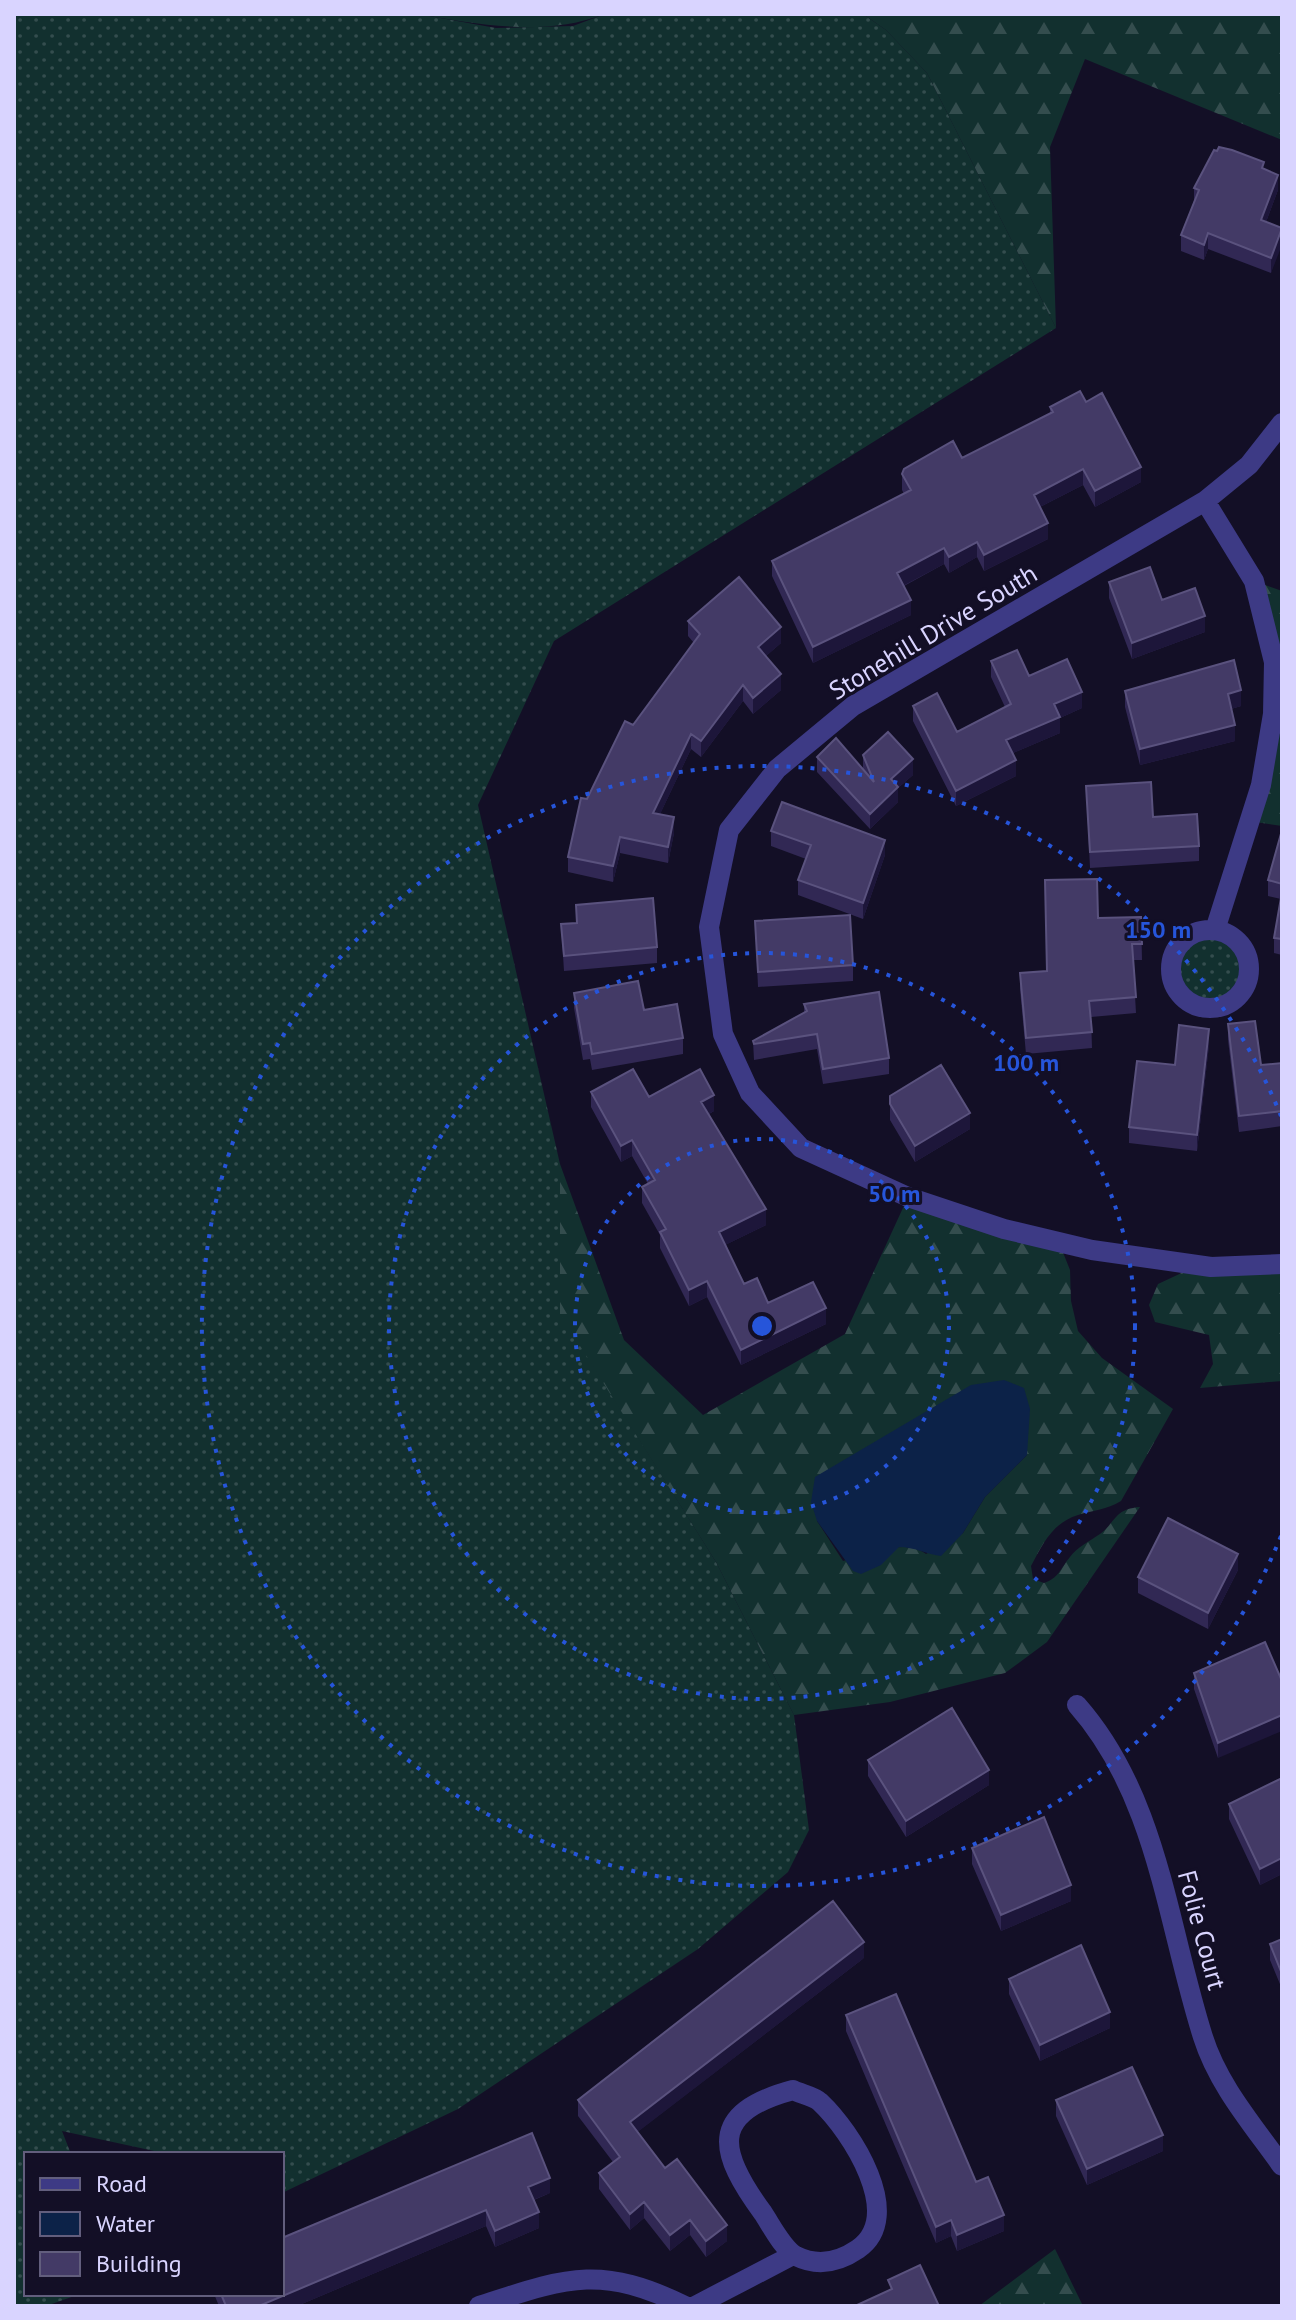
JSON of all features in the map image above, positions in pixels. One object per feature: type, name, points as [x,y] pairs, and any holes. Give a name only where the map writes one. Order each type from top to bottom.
[{"type":"street","name":"Stonehill Drive South","points":[[1282,423],[1249,465],[1205,501],[853,706],[777,769],[729,830],[709,927],[723,1034],[750,1093],[801,1148],[908,1197],[1004,1229],[1092,1250],[1211,1267],[1282,1264]]},
{"type":"street","points":[[1205,501],[1254,581],[1274,662],[1273,714],[1261,785],[1215,930]]},
{"type":"street","name":"Folie Court","points":[[1077,1705],[1100,1731],[1147,1831],[1168,1898],[1203,2037],[1215,2069],[1282,2166]]},
{"type":"street","points":[[695,2306],[793,2255],[820,2264],[845,2258],[867,2243],[878,2221],[876,2194],[856,2146],[818,2100],[793,2090],[765,2098],[736,2118],[726,2146],[738,2179],[793,2255]]},
{"type":"street","points":[[479,2306],[553,2282],[594,2277],[626,2281],[685,2306]]},
{"type":"green space","points":[[14,14],[418,14],[496,28],[573,26],[605,14],[863,14],[886,30],[927,73],[1056,328],[554,641],[478,805],[560,1164],[561,1314],[716,1562],[794,1715],[809,1830],[788,1872],[698,1949],[458,2109],[284,2192],[284,2152],[159,2152],[62,2131],[70,2152],[24,2152],[24,2296],[74,2296],[46,2306],[14,2306]]},
{"type":"green space","points":[[418,14],[605,14],[559,25],[513,27]]},
{"type":"green space","points":[[863,14],[1282,14],[1282,140],[1085,59],[1050,147],[1056,328],[927,73],[886,30]]},
{"type":"green space","points":[[1254,581],[1282,591],[1282,826],[1249,821],[1273,714]]},
{"type":"green space","points":[[1210,930],[1225,933],[1242,947],[1249,969],[1246,984],[1232,1001],[1210,1008],[1195,1005],[1178,991],[1171,969],[1174,954],[1188,937]]},
{"type":"green space","points":[[560,1164],[624,1340],[703,1415],[845,1334],[908,1197],[1060,1245],[1070,1270],[1071,1301],[1078,1331],[1102,1358],[1173,1409],[1121,1501],[1061,1523],[1049,1535],[1035,1558],[1031,1566],[1033,1579],[1044,1583],[1049,1581],[1076,1550],[1106,1529],[1120,1513],[1140,1507],[1047,1642],[1005,1673],[890,1702],[794,1715],[716,1562],[560,1314]],"holes":[[[1027,1455],[985,1497],[963,1533],[926,1554],[917,1549],[896,1547],[843,1561],[817,1521]]]},
{"type":"green space","points":[[1282,1264],[1282,1381],[1200,1388],[1213,1364],[1209,1335],[1155,1322],[1149,1305],[1158,1284],[1188,1270]]},
{"type":"green space","points":[[1055,2249],[1083,2306],[979,2306]]},
{"type":"water","points":[[1004,1380],[1024,1388],[1030,1409],[1027,1455],[985,1497],[963,1533],[941,1556],[899,1547],[881,1565],[861,1574],[853,1571],[817,1521],[811,1502],[815,1477],[971,1385]]},
{"type":"building","points":[[1219,147],[1264,162],[1262,168],[1278,175],[1261,220],[1282,228],[1271,258],[1208,233],[1204,245],[1181,235],[1199,190],[1194,188],[1214,150],[1217,151]]},
{"type":"building","points":[[1080,391],[1086,402],[1102,393],[1141,467],[1095,491],[1083,469],[1034,495],[1048,523],[984,555],[977,542],[949,557],[944,548],[897,573],[911,600],[813,647],[772,561],[911,490],[902,474],[904,469],[953,441],[962,458],[1053,412],[1050,407]]},
{"type":"building","points":[[1150,567],[1162,600],[1195,588],[1205,616],[1132,643],[1109,582]]},
{"type":"building","points":[[739,577],[781,627],[758,647],[781,674],[753,698],[743,685],[701,741],[691,734],[653,813],[674,817],[668,847],[620,837],[613,866],[568,857],[581,798],[587,799],[625,721],[633,725],[700,634],[688,621]]},
{"type":"building","points":[[1017,650],[1029,676],[1067,659],[1082,692],[1054,704],[1060,717],[1006,740],[1016,760],[956,791],[913,706],[937,693],[957,732],[1011,704],[991,661]]},
{"type":"building","points":[[1234,660],[1241,690],[1228,694],[1235,725],[1140,749],[1125,691]]},
{"type":"building","points":[[888,732],[913,759],[891,779],[898,787],[870,814],[817,757],[836,738],[874,782],[863,755]]},
{"type":"building","points":[[1151,782],[1153,817],[1197,814],[1199,846],[1090,852],[1086,786]]},
{"type":"building","points":[[782,802],[885,840],[863,903],[798,880],[811,845],[771,831]]},
{"type":"building","points":[[1282,830],[1282,884],[1268,880]]},
{"type":"building","points":[[1097,879],[1098,918],[1141,917],[1142,944],[1132,944],[1136,997],[1089,1001],[1092,1032],[1026,1038],[1020,973],[1047,971],[1045,880]]},
{"type":"building","points":[[1282,892],[1282,939],[1274,938]]},
{"type":"building","points":[[653,898],[657,947],[564,956],[561,924],[577,923],[576,905]]},
{"type":"building","points":[[850,915],[853,965],[758,972],[755,921]]},
{"type":"building","points":[[638,981],[644,1010],[677,1004],[683,1038],[592,1054],[590,1043],[583,1044],[574,993]]},
{"type":"building","points":[[879,992],[889,1058],[823,1069],[817,1034],[754,1044],[753,1041],[807,1011],[804,1004]]},
{"type":"building","points":[[1255,1021],[1261,1065],[1282,1063],[1282,1111],[1239,1116],[1228,1024]]},
{"type":"building","points":[[1179,1025],[1209,1029],[1197,1135],[1129,1127],[1137,1061],[1175,1065]]},
{"type":"building","points":[[941,1065],[970,1113],[915,1146],[890,1104],[890,1096]]},
{"type":"building","points":[[633,1069],[649,1097],[700,1069],[714,1095],[701,1102],[766,1209],[719,1232],[744,1284],[757,1278],[768,1303],[813,1282],[826,1308],[741,1350],[707,1281],[689,1290],[660,1232],[666,1229],[642,1187],[655,1180],[632,1140],[621,1146],[591,1092]]},
{"type":"building","points":[[1168,1518],[1238,1554],[1208,1613],[1138,1577]]},
{"type":"building","points":[[1265,1642],[1282,1681],[1282,1715],[1218,1743],[1194,1673]]},
{"type":"building","points":[[952,1708],[989,1770],[906,1821],[868,1760]]},
{"type":"building","points":[[1282,1778],[1282,1858],[1260,1869],[1229,1804]]},
{"type":"building","points":[[1044,1817],[1071,1885],[1001,1915],[972,1848]]},
{"type":"building","points":[[833,1901],[864,1942],[630,2122],[665,2168],[677,2159],[727,2225],[706,2241],[690,2220],[670,2235],[644,2202],[630,2214],[599,2173],[620,2157],[578,2100]]},
{"type":"building","points":[[1282,1939],[1282,1974],[1270,1944]]},
{"type":"building","points":[[1081,1945],[1110,2012],[1040,2045],[1009,1979]]},
{"type":"building","points":[[896,1994],[976,2182],[988,2177],[1004,2215],[957,2235],[951,2220],[936,2227],[846,2015]]},
{"type":"building","points":[[1132,2067],[1163,2135],[1087,2169],[1056,2100]]},
{"type":"building","points":[[532,2133],[550,2178],[528,2187],[539,2212],[495,2231],[486,2210],[284,2295],[284,2237]]},
{"type":"building","points":[[920,2265],[939,2306],[855,2306],[892,2289],[888,2280]]},
{"type":"building","points":[[222,2296],[283,2296],[259,2306],[226,2306]]}]
